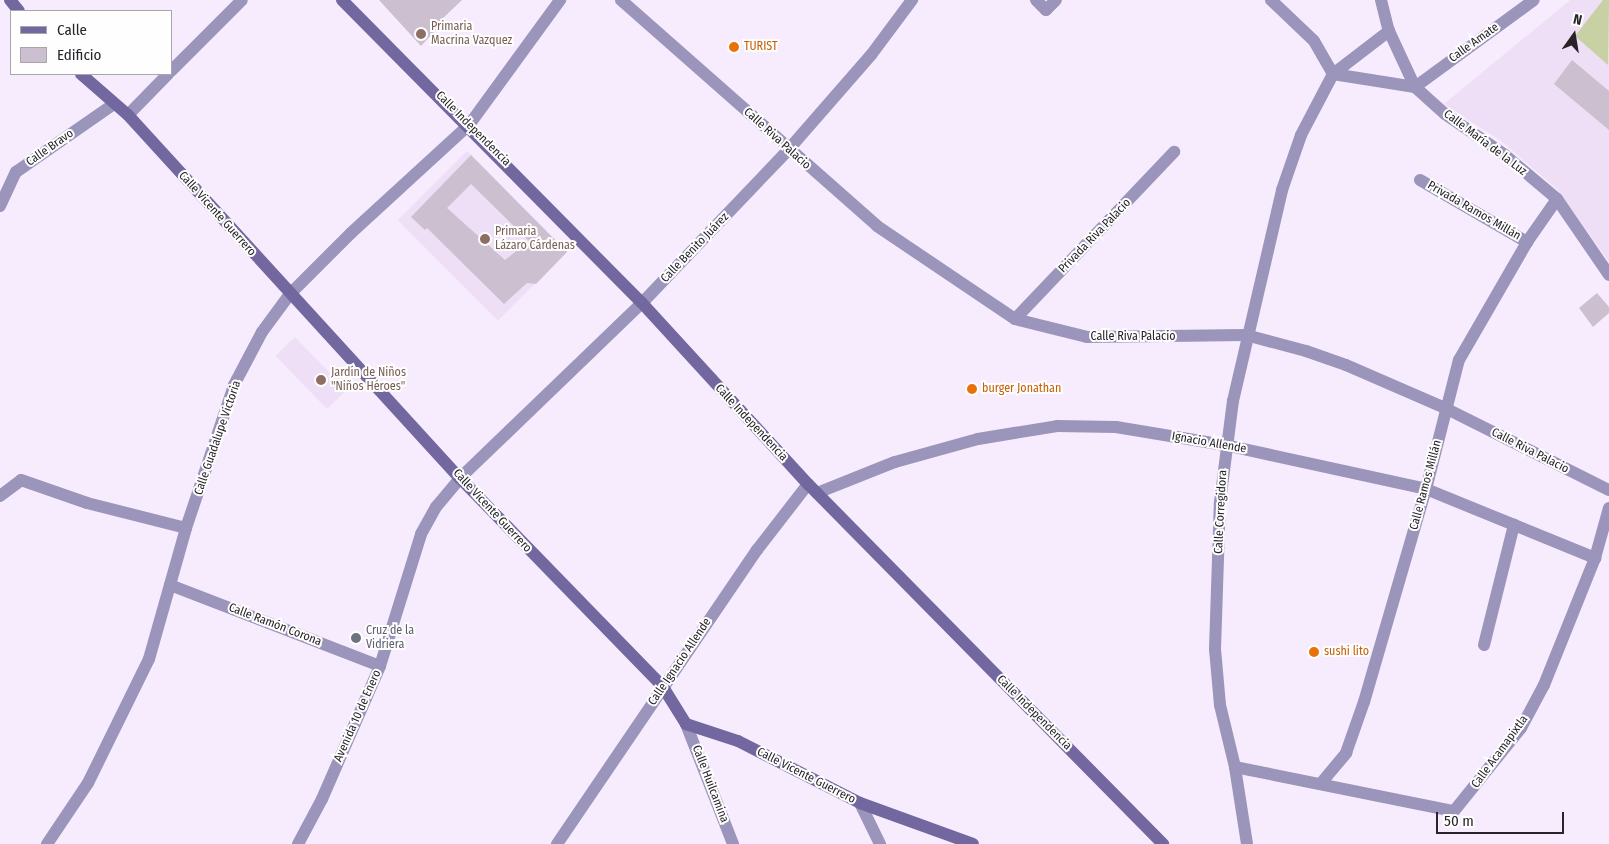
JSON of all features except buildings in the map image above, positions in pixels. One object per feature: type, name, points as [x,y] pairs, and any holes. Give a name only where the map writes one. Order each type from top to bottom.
[{"type":"main road","points":[[10,0],[18,10]]},
{"type":"main road","name":"Calle Independencia","points":[[342,0],[470,125],[642,303],[812,488],[1163,844]]},
{"type":"main road","name":"Calle Vicente Guerrero","points":[[82,75],[128,115],[460,478],[663,688],[686,724],[738,741],[860,803],[973,844]]},
{"type":"street","points":[[172,70],[242,0]]},
{"type":"street","name":"Calle Guadalupe Victoria","points":[[47,844],[88,783],[150,659],[186,528],[234,385],[262,332],[290,294],[351,232],[470,125],[560,0]]},
{"type":"street","name":"Calle Riva Palacio","points":[[621,0],[877,226],[1015,319],[1087,337],[1246,335],[1346,365],[1445,408],[1609,490]]},
{"type":"street","name":"Calle Benito Juárez","points":[[460,478],[642,303],[789,149],[870,55],[912,0]]},
{"type":"street","points":[[1036,0],[1046,10],[1056,0]]},
{"type":"street","points":[[1271,0],[1314,41],[1333,74]]},
{"type":"street","name":"Calle María de la Luz","points":[[1381,0],[1390,31],[1415,87],[1445,114],[1505,154],[1557,199],[1609,275]]},
{"type":"street","name":"Calle Amate","points":[[1415,87],[1534,0]]},
{"type":"street","points":[[1333,74],[1390,31]]},
{"type":"street","points":[[1333,74],[1415,87]]},
{"type":"street","name":"Calle Corregidora","points":[[1247,844],[1235,767],[1220,705],[1214,649],[1220,502],[1226,445],[1246,335],[1282,190],[1301,134],[1333,74]]},
{"type":"street","points":[[128,115],[167,75]]},
{"type":"street","name":"Calle Bravo","points":[[0,206],[16,172],[114,104]]},
{"type":"street","name":"Privada Riva Palacio","points":[[1015,319],[1174,152]]},
{"type":"street","name":"Privada Ramos Millán","points":[[1420,180],[1528,242]]},
{"type":"street","name":"Calle Ramos Millán","points":[[1322,782],[1346,753],[1355,728],[1426,489],[1445,408],[1459,360],[1528,242],[1557,199]]},
{"type":"street","name":"Ignacio Allende","points":[[812,488],[978,438],[1056,426],[1116,427],[1226,445],[1426,489],[1595,558]]},
{"type":"street","name":"Avenida 10 de Enero","points":[[298,844],[322,799],[380,666],[421,534],[436,507],[460,478]]},
{"type":"street","points":[[0,496],[21,480],[86,503],[186,528]]},
{"type":"street","name":"Calle Ignacio Allende","points":[[558,844],[757,550],[812,488]]},
{"type":"street","name":"Calle Acamapixtla","points":[[1235,767],[1322,782],[1454,811],[1521,728],[1544,685],[1595,558],[1609,508]]},
{"type":"street","points":[[1484,645],[1514,525]]},
{"type":"street","name":"Calle Ramón Corona","points":[[170,585],[380,666]]},
{"type":"street","name":"Calle Huilcamina","points":[[686,724],[733,844]]},
{"type":"street","points":[[860,803],[880,844]]},
{"type":"shaded area","points":[[1570,0],[1609,0],[1609,262],[1557,189],[1501,141],[1444,104]]},
{"type":"shaded area","name":"Primaria Lázaro Cárdenas","points":[[467,151],[567,251],[498,321],[398,220]]},
{"type":"shaded area","points":[[295,337],[346,390],[327,409],[276,356]]},
{"type":"green space","points":[[1603,0],[1609,0],[1608,65],[1575,36]]},
{"type":"place","name":"Primaria Macrina Vazquez","points":[[421,34]]},
{"type":"place","name":"TURIST","points":[[734,47]]},
{"type":"place","name":"Primaria Lázaro Cárdenas","points":[[485,239]]},
{"type":"place","name":"Jardín de Niños \"Niños Héroes\"","points":[[321,380]]},
{"type":"place","name":"burger Jonathan","points":[[972,389]]},
{"type":"place","name":"Cruz de la Vidriera","points":[[356,638]]},
{"type":"place","name":"sushi lito","points":[[1314,652]]}]
